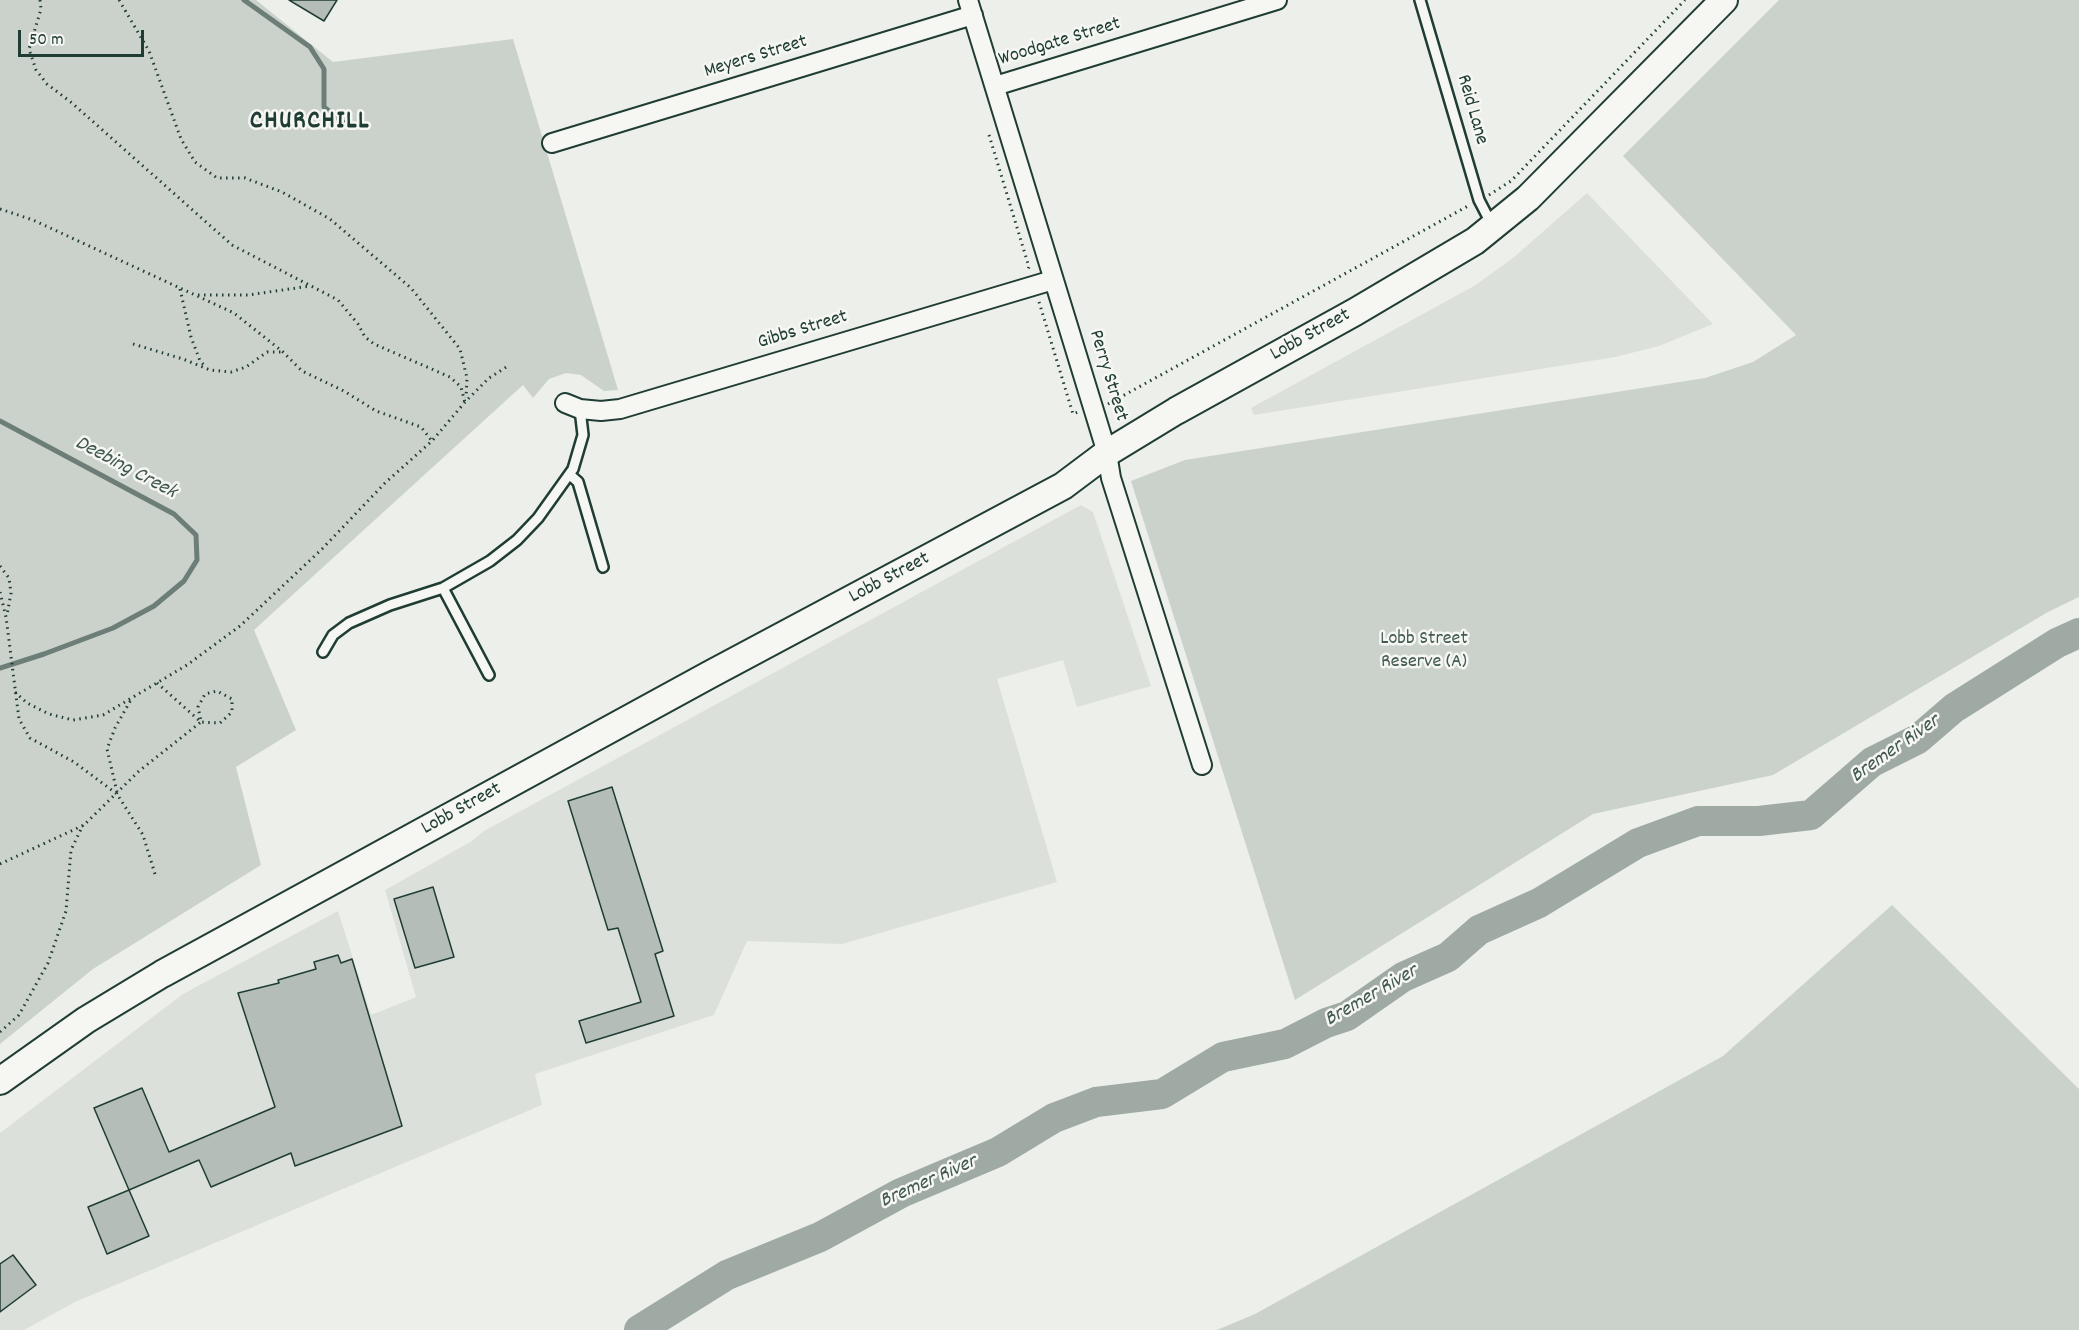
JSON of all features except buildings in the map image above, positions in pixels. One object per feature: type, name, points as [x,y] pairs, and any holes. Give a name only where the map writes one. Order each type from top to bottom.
[{"type":"main road","name":"Lobb Street","points":[[0,1082],[77,1026],[162,974],[709,675],[1063,486],[1107,453],[1176,411],[1425,271],[1493,227],[1528,198],[1724,0]]},
{"type":"street","name":"Woodgate Street","points":[[995,86],[1277,0]]},
{"type":"street","name":"Perry Street","points":[[971,8],[1107,453],[1111,478],[1202,765]]},
{"type":"street","name":"Meyers Street","points":[[552,143],[971,8]]},
{"type":"street","name":"Gibbs Street","points":[[573,406],[601,411],[620,409],[1053,280]]},
{"type":"lane","name":"Reid Lane","points":[[1420,0],[1479,200],[1493,227]]},
{"type":"lane","points":[[323,652],[333,635],[357,618],[443,588],[481,567],[517,540],[538,518],[570,475],[583,435],[573,406]]},
{"type":"lane","points":[[570,475],[578,482],[603,567]]},
{"type":"lane","points":[[443,588],[489,675]]},
{"type":"path","points":[[40,0],[41,9],[29,49],[36,70],[47,84],[72,103],[232,244],[338,300],[358,324],[365,338],[374,344],[450,376],[461,387],[465,403]]},
{"type":"path","points":[[119,0],[149,51],[181,139],[195,162],[217,178],[245,178],[282,192],[330,219],[411,288],[460,349],[467,378],[465,403]]},
{"type":"path","points":[[1111,403],[1504,186],[1685,0]]},
{"type":"path","points":[[987,128],[1029,267],[1027,270],[1030,272],[1073,414]]},
{"type":"path","points":[[0,209],[33,220],[234,314],[283,352],[302,371],[344,391],[376,411],[421,427],[432,441]]},
{"type":"path","points":[[195,295],[248,295],[312,286]]},
{"type":"path","points":[[180,288],[191,337],[200,361],[210,370]]},
{"type":"path","points":[[133,344],[210,370],[231,372],[246,367],[267,352],[283,352]]},
{"type":"path","points":[[15,692],[27,703],[49,714],[73,720],[103,715],[187,665],[240,626],[322,549],[385,483],[432,441],[489,378],[508,366]]},
{"type":"path","points":[[0,566],[9,578],[11,593],[6,617]]},
{"type":"path","points":[[0,592],[6,617],[16,706],[19,719],[30,738],[74,762],[117,794]]},
{"type":"path","points":[[157,683],[201,722],[220,723],[232,712],[231,699],[217,691],[205,694],[198,707],[201,722]]},
{"type":"path","points":[[133,696],[115,728],[107,749],[117,794],[143,835],[155,874]]},
{"type":"path","points":[[0,1032],[19,1015],[48,963],[66,911],[70,850],[84,825],[139,771],[201,722]]},
{"type":"path","points":[[0,864],[84,825]]},
{"type":"shaded area","points":[[1587,193],[1713,324],[1659,346],[1615,357],[1254,415],[1251,408],[1474,286],[1513,258]]},
{"type":"shaded area","points":[[1081,505],[1093,512],[1151,686],[1077,707],[1063,660],[997,679],[1057,882],[842,944],[747,941],[714,1015],[535,1074],[542,1105],[75,1302],[24,1330],[0,1330],[0,1133],[183,994],[338,911],[371,1015],[416,997],[385,890],[472,841],[484,831]]},
{"type":"green space","points":[[0,0],[256,0],[333,62],[513,39],[618,390],[604,391],[581,375],[566,373],[549,379],[533,398],[523,385],[254,630],[296,730],[236,767],[261,865],[93,969],[0,1044]]},
{"type":"green space","name":"Lobb Street Reserve (A)","points":[[1779,0],[2079,0],[2079,597],[2048,612],[1773,775],[1593,814],[1295,1000],[1131,481],[1185,460],[1705,378],[1753,362],[1796,335],[1623,156]]},
{"type":"green space","points":[[1892,905],[2079,1089],[2079,1330],[1217,1330],[1255,1314],[1723,1056]]},
{"type":"waterway","points":[[244,0],[310,47],[324,69],[324,107],[343,122]]},
{"type":"waterway","name":"Deebing Creek","points":[[0,421],[174,514],[196,535],[197,560],[184,581],[154,606],[113,628],[0,668]]},
{"type":"waterway","name":"Bremer River","points":[[639,1330],[727,1275],[820,1237],[901,1193],[998,1152],[1054,1118],[1096,1102],[1162,1094],[1223,1057],[1285,1044],[1326,1023],[1347,1016],[1403,977],[1448,957],[1479,930],[1539,903],[1638,843],[1698,821],[1759,821],[1811,815],[1872,762],[1918,739],[1954,708],[2057,643],[2079,633]]},
{"type":"district","name":"CHURCHILL","points":[[310,123]]}]
